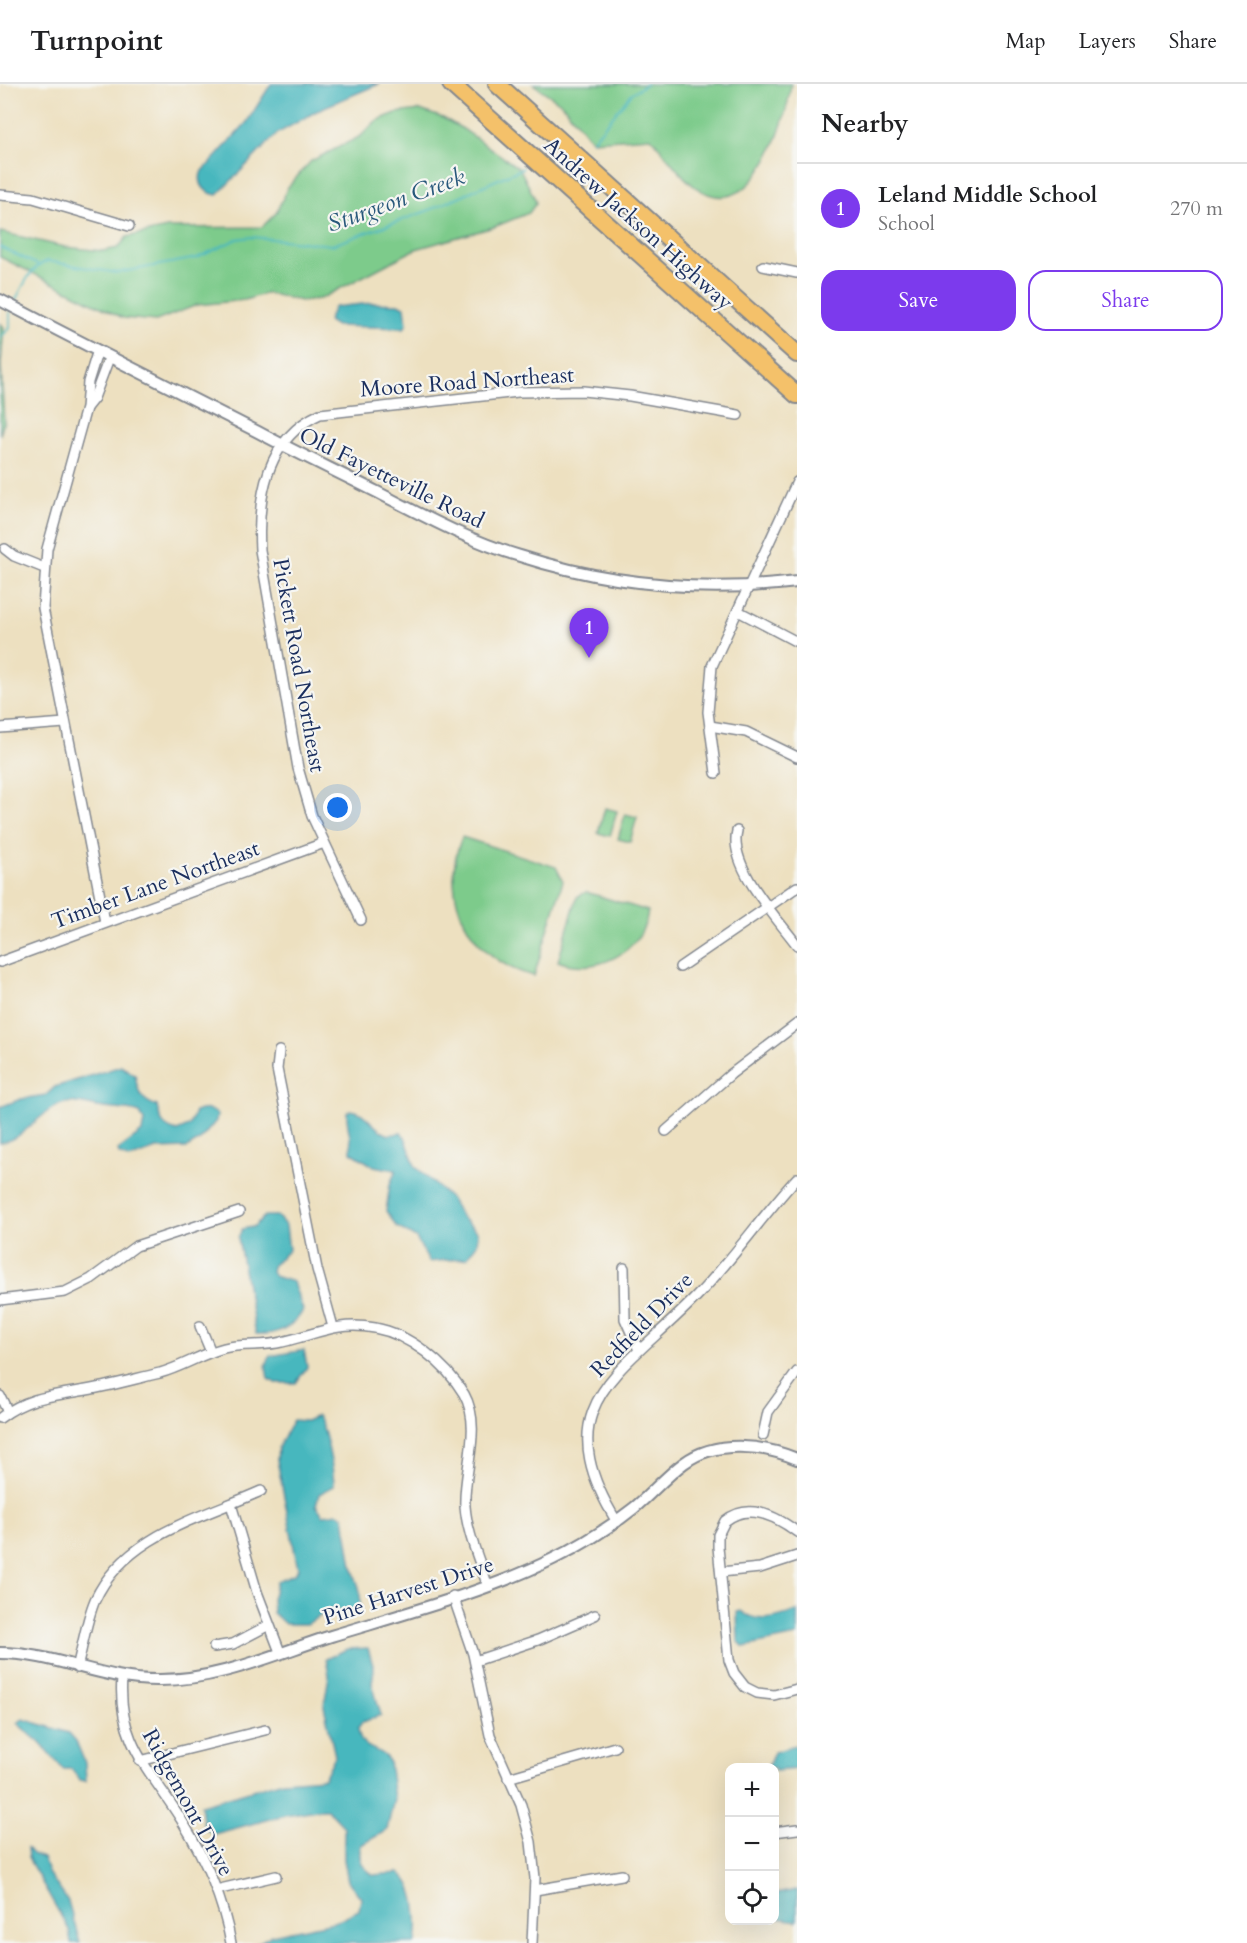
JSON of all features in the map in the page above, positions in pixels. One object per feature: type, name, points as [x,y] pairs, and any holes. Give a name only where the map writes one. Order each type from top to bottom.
[{"type":"highway","name":"Andrew Jackson Highway","points":[[451,84],[797,395]]},
{"type":"highway","name":"Andrew Jackson Highway","points":[[497,84],[797,354]]},
{"type":"street","points":[[0,195],[33,198],[129,226]]},
{"type":"street","points":[[762,266],[797,273]]},
{"type":"street","name":"Old Fayetteville Road","points":[[0,300],[109,358],[432,520],[518,556],[556,567],[642,582],[712,588],[797,582]]},
{"type":"street","points":[[98,352],[88,382],[86,408],[54,522],[44,568],[45,626],[105,922]]},
{"type":"street","points":[[86,408],[94,398],[109,358]]},
{"type":"street","name":"Moore Road Northeast","points":[[282,445],[303,423],[320,414],[518,392],[583,391],[630,396],[738,415]]},
{"type":"street","name":"Pickett Road Northeast","points":[[282,445],[267,471],[262,494],[258,527],[260,550],[298,768],[324,843],[360,920]]},
{"type":"street","points":[[716,772],[710,726],[709,683],[712,666],[797,482]]},
{"type":"street","points":[[5,549],[14,556],[44,568]]},
{"type":"street","points":[[738,611],[797,642]]},
{"type":"street","points":[[0,728],[65,723]]},
{"type":"street","points":[[710,726],[746,732],[797,757]]},
{"type":"street","points":[[737,831],[736,844],[739,858],[768,905],[797,945]]},
{"type":"street","name":"Timber Lane Northeast","points":[[0,962],[324,843]]},
{"type":"street","points":[[680,967],[797,887]]},
{"type":"street","points":[[666,1131],[731,1074],[797,1024]]},
{"type":"street","points":[[279,1052],[277,1063],[279,1080],[317,1269],[333,1327]]},
{"type":"street","name":"Redfield Drive","points":[[617,1522],[594,1477],[590,1461],[589,1432],[593,1411],[605,1385],[714,1278],[797,1178]]},
{"type":"street","points":[[0,1300],[65,1292],[91,1279],[136,1246],[239,1212]]},
{"type":"street","points":[[624,1268],[625,1319],[631,1337],[639,1350]]},
{"type":"street","points":[[200,1326],[211,1352]]},
{"type":"street","points":[[0,1396],[4,1415],[41,1396],[80,1391],[160,1373],[185,1365],[211,1352],[234,1346],[284,1342],[333,1327],[374,1328],[405,1339],[429,1356],[464,1394],[470,1413],[472,1431],[465,1508],[470,1535],[488,1584]]},
{"type":"street","points":[[763,1435],[771,1407],[797,1372]]},
{"type":"street","points":[[750,1448],[754,1439],[763,1435]]},
{"type":"street","points":[[763,1435],[769,1439],[771,1451]]},
{"type":"street","name":"Pine Harvest Drive","points":[[0,1653],[35,1656],[122,1678],[161,1680],[195,1677],[280,1653],[453,1596],[553,1559],[617,1522],[689,1459],[722,1448],[750,1448],[771,1451],[797,1460]]},
{"type":"street","points":[[77,1668],[92,1608],[118,1566],[150,1540],[261,1491]]},
{"type":"street","points":[[231,1504],[280,1653]]},
{"type":"street","points":[[797,1532],[765,1514],[750,1511],[734,1515],[725,1521],[718,1535],[729,1660],[737,1679],[751,1690],[765,1695],[797,1689]]},
{"type":"street","points":[[721,1572],[760,1568],[797,1556]]},
{"type":"street","points":[[453,1596],[475,1661],[487,1725],[528,1830],[535,1866],[532,1943]]},
{"type":"street","points":[[475,1661],[538,1640],[595,1615]]},
{"type":"street","points":[[214,1647],[233,1644],[269,1625]]},
{"type":"street","name":"Ridgemont Drive","points":[[122,1678],[124,1724],[140,1761],[185,1825],[216,1890],[231,1943]]},
{"type":"street","points":[[140,1761],[266,1730]]},
{"type":"street","points":[[508,1778],[615,1747]]},
{"type":"street","points":[[779,1831],[797,1829]]},
{"type":"street","points":[[216,1890],[276,1875]]},
{"type":"street","points":[[535,1890],[622,1875]]},
{"type":"green space","points":[[533,84],[791,84],[782,123],[763,167],[749,184],[733,194],[715,196],[688,181],[651,137],[592,141],[562,104]]},
{"type":"green space","points":[[420,110],[443,118],[463,129],[520,169],[536,203],[529,213],[494,227],[416,249],[320,299],[301,301],[267,293],[245,300],[197,305],[156,321],[123,318],[0,257],[0,232],[65,247],[103,251],[118,248],[127,237],[167,228],[262,227],[276,213],[288,187],[311,161],[361,136],[376,121],[396,113]]},
{"type":"green space","points":[[0,323],[4,327],[1,364],[4,422],[0,435]]},
{"type":"green space","points":[[605,808],[617,811],[610,836],[598,833]]},
{"type":"green space","points":[[625,814],[637,817],[630,842],[618,839]]},
{"type":"green space","points":[[462,837],[556,867],[563,881],[534,976],[512,968],[493,956],[477,941],[465,923],[457,903],[454,882],[455,860]]},
{"type":"green space","points":[[586,892],[648,911],[644,926],[637,939],[627,949],[601,963],[572,965],[558,961],[577,897]]},
{"type":"water","points":[[271,84],[379,84],[322,108],[278,133],[217,195],[209,192],[203,188],[201,173],[247,122]]},
{"type":"water","points":[[372,303],[398,304],[405,307],[407,324],[404,328],[336,326],[328,321],[334,307]]},
{"type":"water","points":[[121,1066],[135,1075],[141,1095],[157,1106],[161,1119],[168,1127],[177,1131],[189,1126],[195,1112],[204,1110],[217,1114],[216,1121],[200,1140],[187,1148],[156,1149],[129,1159],[119,1154],[118,1150],[142,1132],[144,1121],[140,1113],[68,1103],[56,1106],[15,1138],[0,1143],[0,1107],[21,1099],[46,1095],[55,1087]]},
{"type":"water","points":[[351,1110],[361,1113],[382,1132],[390,1135],[401,1133],[405,1137],[415,1166],[450,1198],[462,1218],[478,1232],[477,1244],[467,1258],[429,1262],[416,1238],[397,1227],[386,1211],[390,1184],[396,1170],[373,1166],[351,1152],[347,1112]]},
{"type":"water","points":[[265,1216],[277,1216],[286,1226],[289,1250],[272,1266],[271,1272],[274,1276],[293,1282],[303,1310],[289,1326],[277,1332],[256,1334],[238,1238],[242,1229],[253,1227]]},
{"type":"water","points":[[304,1350],[307,1367],[296,1383],[276,1383],[268,1379],[266,1366],[270,1356]]},
{"type":"water","points":[[317,1416],[326,1438],[334,1486],[319,1494],[316,1505],[323,1515],[338,1513],[344,1517],[352,1566],[360,1591],[360,1606],[349,1613],[333,1608],[307,1624],[285,1624],[273,1613],[272,1599],[277,1581],[294,1574],[298,1569],[277,1460],[278,1448],[293,1420],[306,1421]]},
{"type":"water","points":[[741,1611],[761,1619],[797,1611],[797,1636],[744,1647],[738,1641],[737,1612]]},
{"type":"water","points":[[368,1648],[374,1669],[372,1683],[381,1715],[362,1722],[358,1728],[363,1742],[380,1752],[389,1761],[394,1799],[387,1830],[361,1845],[360,1859],[366,1869],[374,1875],[399,1873],[405,1878],[414,1895],[416,1905],[416,1943],[258,1943],[272,1935],[334,1922],[359,1910],[361,1898],[348,1881],[344,1860],[344,1827],[327,1809],[323,1809],[285,1815],[214,1834],[204,1828],[201,1805],[283,1781],[324,1778],[335,1756],[324,1706],[329,1675],[326,1659],[347,1649]]},
{"type":"water","points":[[23,1719],[69,1733],[76,1741],[85,1763],[86,1781],[80,1780],[71,1769],[63,1769],[40,1743],[17,1723]]},
{"type":"water","points":[[797,1745],[797,1769],[779,1771],[779,1763],[770,1763],[774,1752]]},
{"type":"water","points":[[27,1848],[32,1854],[43,1858],[48,1873],[68,1901],[80,1943],[71,1943],[69,1930],[28,1858]]},
{"type":"water","points":[[797,1890],[797,1921],[779,1918],[779,1893]]},
{"type":"waterway","name":"Sturgeon Creek","points":[[592,141],[632,93],[646,84]]},
{"type":"waterway","name":"Sturgeon Creek","points":[[15,301],[31,273],[47,261],[117,273],[197,258],[237,239],[252,237],[332,245],[427,211],[523,168]]},
{"type":"waterway","points":[[0,247],[38,265]]},
{"type":"waterway","name":"Sturgeon Creek","points":[[0,338],[10,328],[10,310]]},
{"type":"place","name":"Leland Middle School","points":[[589,658]]}]
